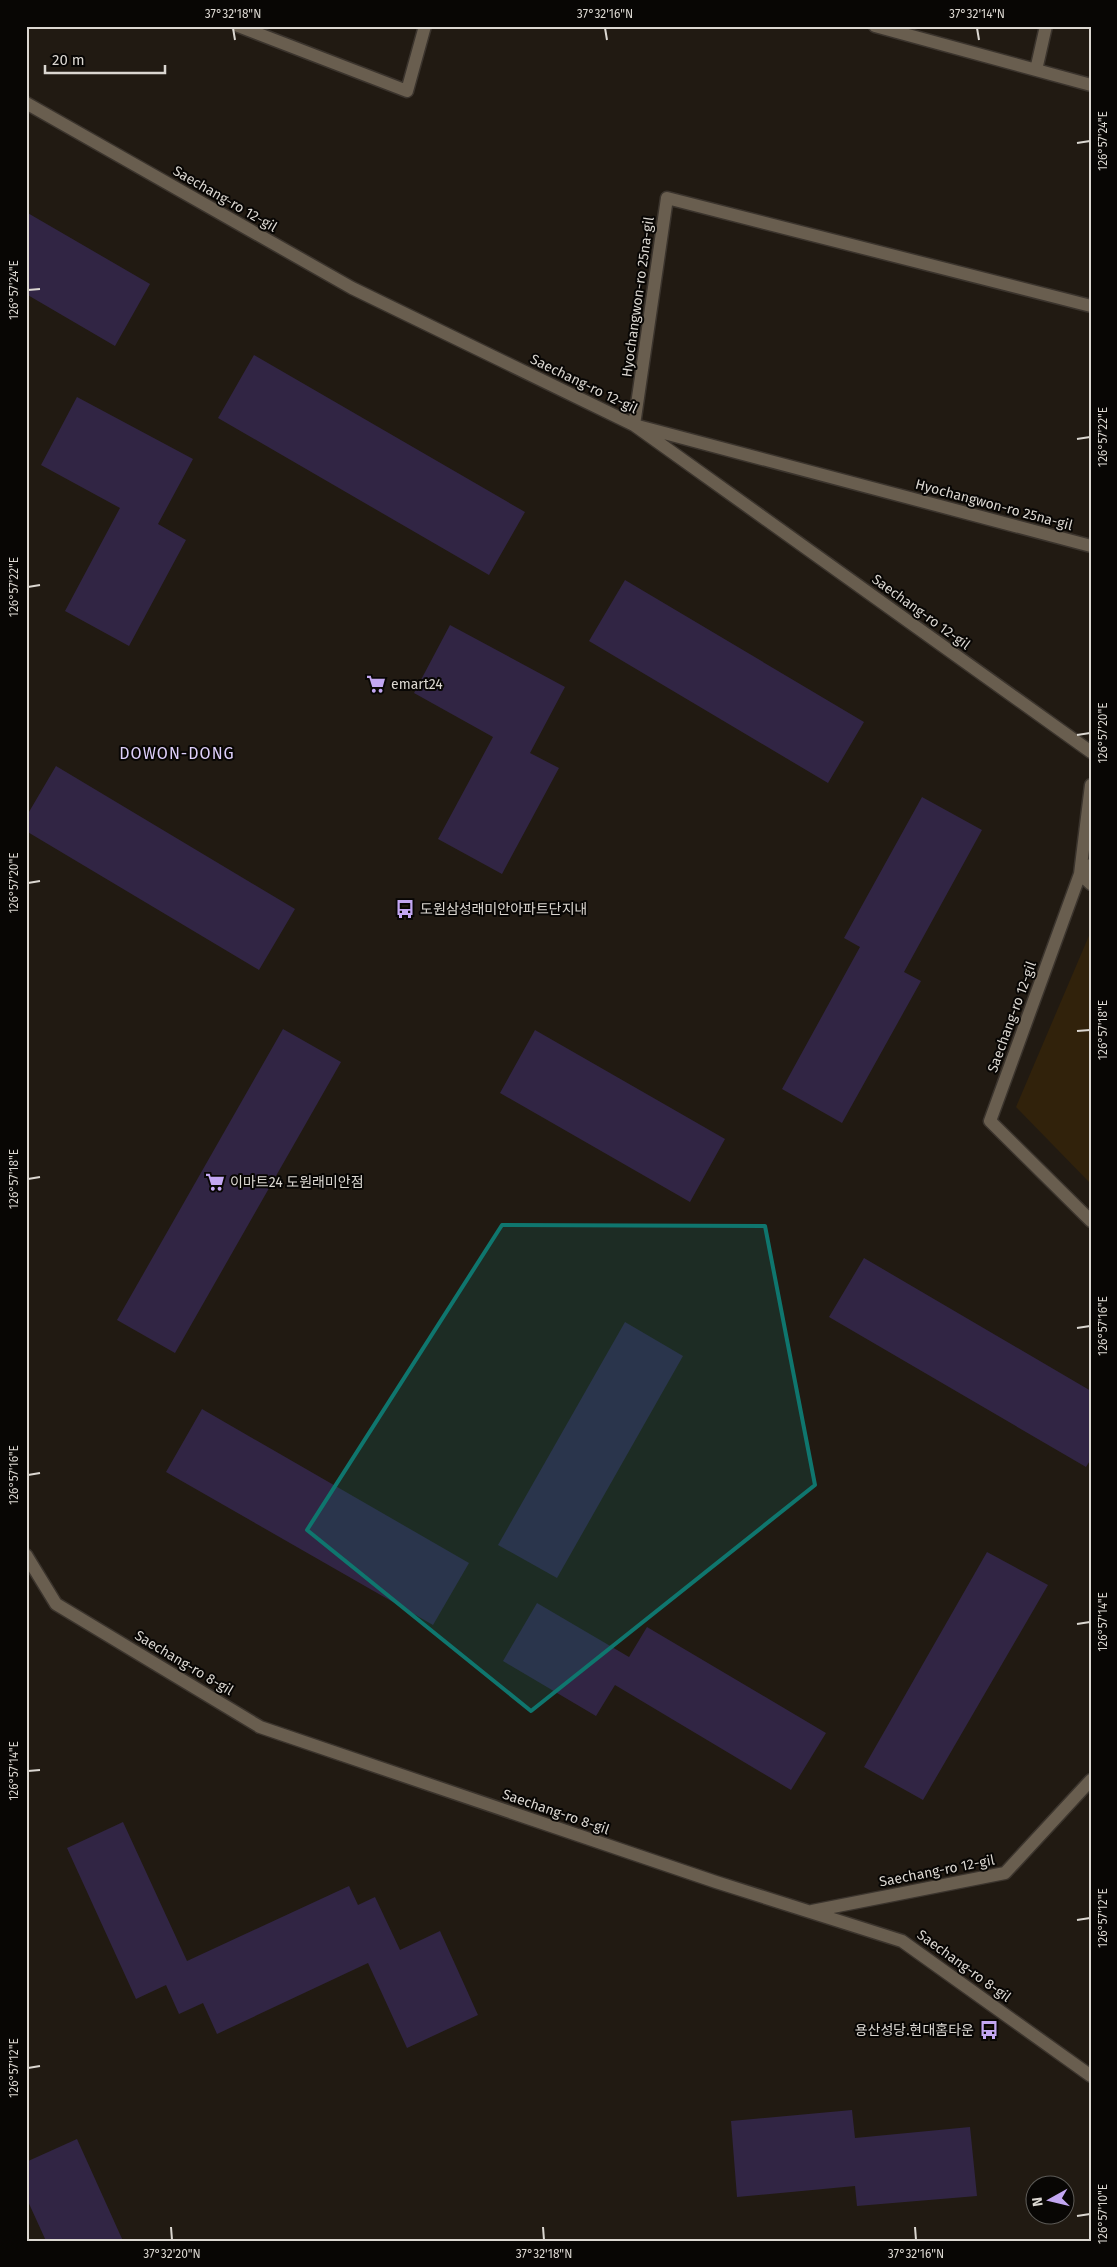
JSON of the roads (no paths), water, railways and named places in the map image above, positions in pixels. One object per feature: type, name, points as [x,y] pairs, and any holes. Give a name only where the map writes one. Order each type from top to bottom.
[{"type":"street","points":[[238,26],[407,91],[425,26]]},
{"type":"street","points":[[875,26],[1091,85]]},
{"type":"street","points":[[1036,70],[1046,26]]},
{"type":"street","name":"Saechang-ro 12-gil","points":[[26,103],[352,288],[634,425],[1091,752]]},
{"type":"street","name":"Hyochangwon-ro 25na-gil","points":[[1091,306],[667,198],[634,425],[1091,546]]},
{"type":"street","name":"Saechang-ro 12-gil","points":[[1091,785],[1080,874],[990,1121],[1091,1221]]},
{"type":"street","points":[[1091,865],[1080,874],[1091,884]]},
{"type":"street","name":"Saechang-ro 8-gil","points":[[26,1555],[56,1604],[260,1727],[716,1882],[902,1940],[1091,2076]]},
{"type":"street","name":"Saechang-ro 12-gil","points":[[810,1911],[1005,1873],[1091,1780]]},
{"type":"place","name":"emart24","points":[[376,684]]},
{"type":"place","name":"도원삼성래미안아파트단지내","points":[[405,909]]},
{"type":"place","name":"이마트24 도원래미안점","points":[[215,1182]]},
{"type":"place","name":"용산성당.현대홈타운","points":[[989,2030]]},
{"type":"district","name":"DOWON-DONG","points":[[177,753]]}]
